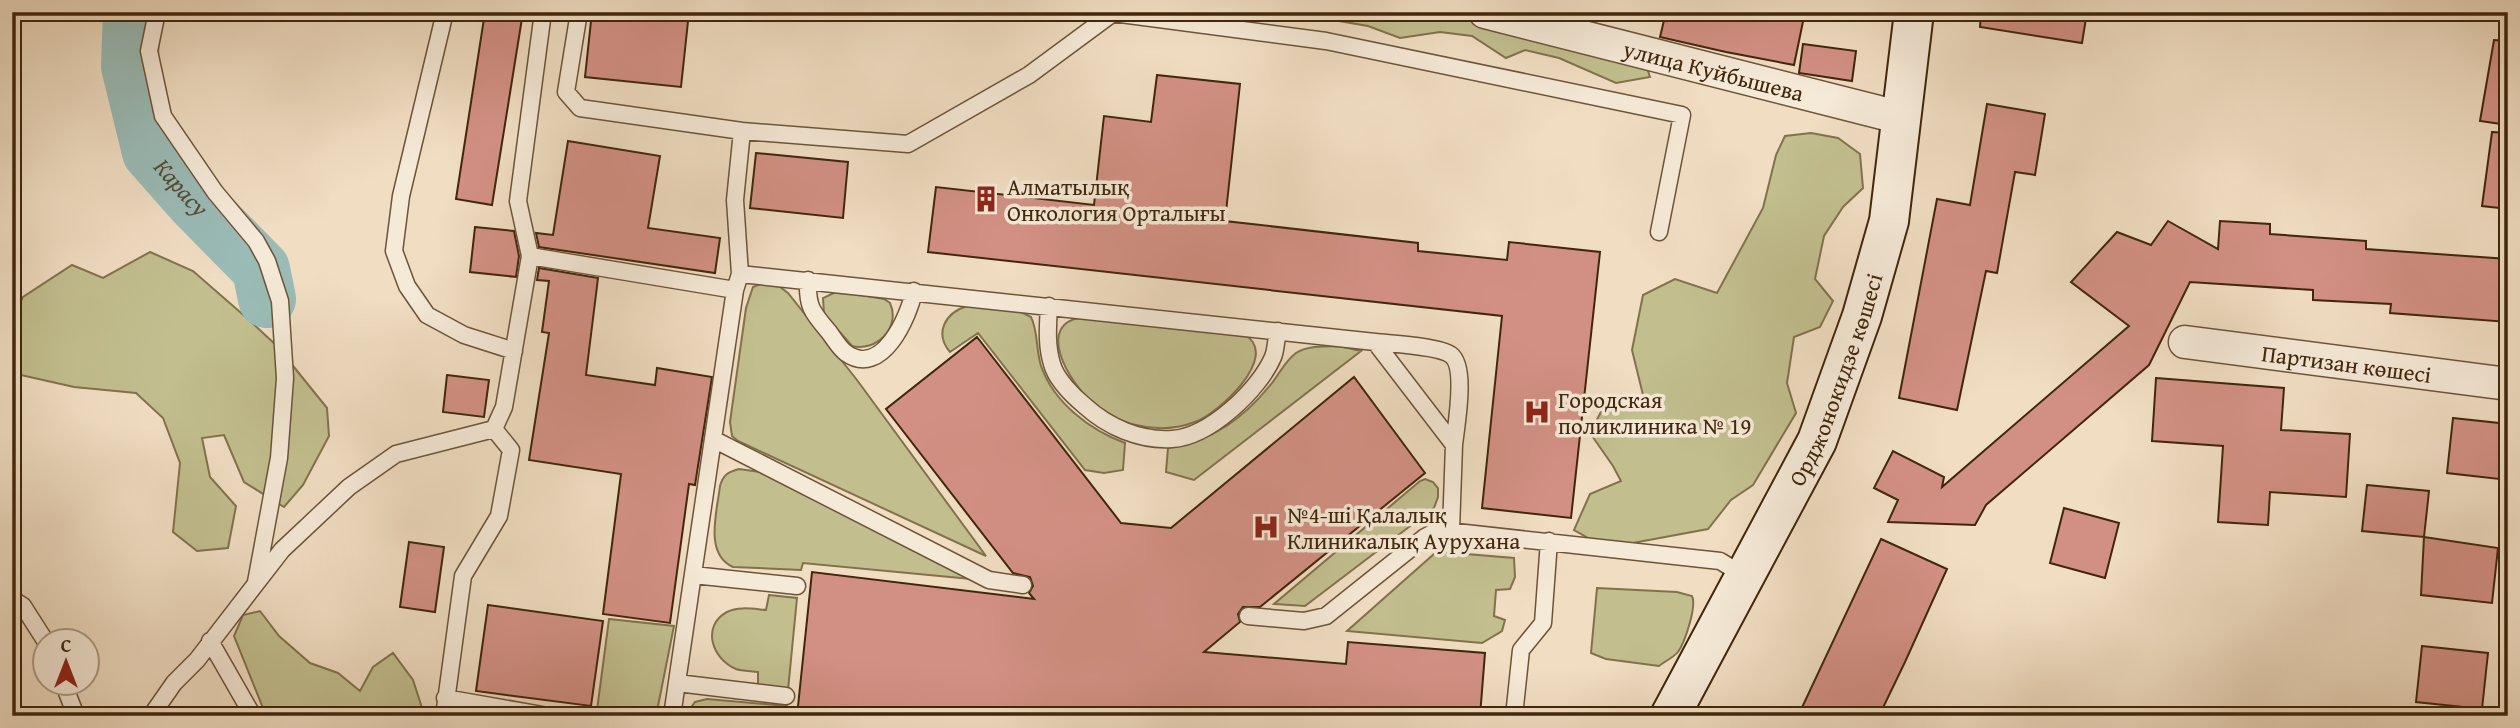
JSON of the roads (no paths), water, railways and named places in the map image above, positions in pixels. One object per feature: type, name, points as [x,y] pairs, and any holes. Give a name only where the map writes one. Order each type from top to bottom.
[{"type":"main road","name":"Орджонокидзе көшесі","points":[[1670,716],[1817,441],[1862,316],[1889,221],[1914,12]]},
{"type":"street","name":"улица Куйбышева","points":[[1485,12],[1902,118]]},
{"type":"street","name":"Партизан көшесі","points":[[2185,342],[2508,384]]},
{"type":"lane","points":[[157,12],[149,51],[163,116],[215,192],[256,241],[267,261],[280,301],[285,378],[279,458],[254,587]]},
{"type":"lane","points":[[445,12],[401,196],[394,251],[407,286],[427,315],[464,335],[514,351]]},
{"type":"lane","points":[[494,429],[504,407],[530,256],[518,201],[543,12]]},
{"type":"lane","points":[[579,12],[566,92],[580,108],[742,131],[908,144],[1029,75],[1113,13],[1172,16],[1326,41],[1682,116],[1659,233]]},
{"type":"lane","points":[[673,716],[735,290],[740,274],[735,200],[742,131]]},
{"type":"lane","points":[[530,256],[735,290]]},
{"type":"lane","points":[[740,274],[808,279],[1375,342],[1452,355],[1459,366],[1460,381],[1454,445],[1451,530]]},
{"type":"lane","points":[[808,279],[807,296],[812,312],[846,353],[859,359],[874,358],[892,342],[911,308],[914,291]]},
{"type":"lane","points":[[1049,306],[1047,340],[1052,367],[1074,397],[1103,422],[1138,435],[1174,439],[1202,430],[1230,412],[1253,388],[1274,356],[1278,331]]},
{"type":"lane","points":[[1375,342],[1454,445]]},
{"type":"lane","points":[[151,716],[174,683],[220,632],[282,550],[349,487],[396,454],[494,429]]},
{"type":"lane","points":[[444,716],[463,576],[499,516],[511,450],[494,429]]},
{"type":"lane","points":[[713,439],[989,580],[1023,585]]},
{"type":"lane","points":[[1248,616],[1304,621],[1326,616],[1438,530],[1720,561],[1745,576]]},
{"type":"lane","points":[[1514,716],[1521,650],[1543,623],[1549,541]]},
{"type":"lane","points":[[693,575],[797,586]]},
{"type":"lane","points":[[12,599],[23,606],[36,626]]},
{"type":"lane","points":[[210,641],[253,716]]},
{"type":"lane","points":[[677,683],[786,696]]},
{"type":"lane","points":[[68,696],[76,716]]},
{"type":"lane","points":[[445,698],[548,716]]},
{"type":"waterway","name":"Карасу","points":[[132,12],[130,66],[151,152],[196,203],[261,269],[267,299]]},
{"type":"place","name":"Алматылық Онкология Орталығы","points":[[986,199]]},
{"type":"place","name":"Городская поликлиника № 19","points":[[1537,412]]},
{"type":"place","name":"№4-ші Қалалық Клиникалық Аурухана","points":[[1266,527]]}]
